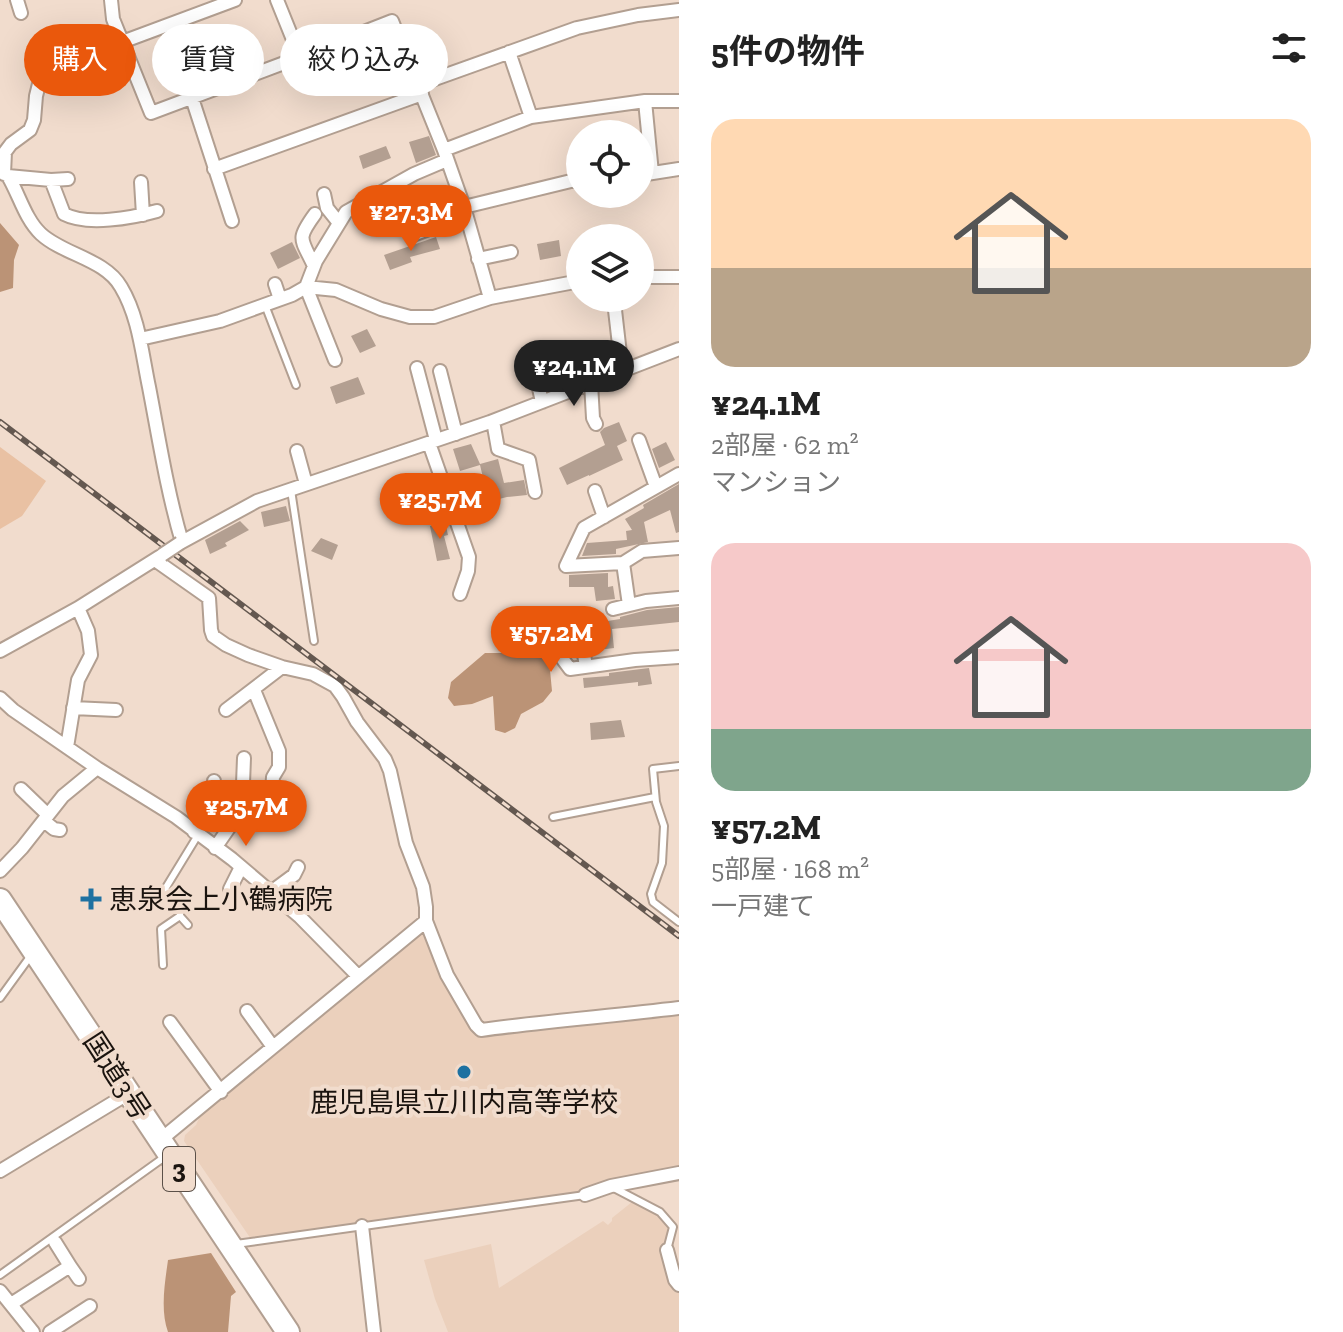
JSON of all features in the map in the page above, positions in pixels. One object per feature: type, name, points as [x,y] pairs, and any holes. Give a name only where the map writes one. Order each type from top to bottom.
[{"type":"highway","name":"国道3号","points":[[0,900],[288,1332]]},
{"type":"street","points":[[111,0],[115,24]]},
{"type":"street","points":[[136,37],[235,0]]},
{"type":"street","points":[[277,0],[287,24]]},
{"type":"street","points":[[448,77],[577,28],[679,10]]},
{"type":"street","points":[[509,52],[531,117]]},
{"type":"street","points":[[136,76],[151,113],[280,65]]},
{"type":"street","points":[[36,96],[30,130],[5,152],[4,174],[33,226],[43,236],[108,272],[120,284],[131,307],[140,339],[171,506],[181,542]]},
{"type":"street","points":[[214,169],[402,96]]},
{"type":"street","points":[[423,96],[465,211],[490,298]]},
{"type":"street","points":[[192,98],[232,221]]},
{"type":"street","points":[[645,101],[645,120]]},
{"type":"street","points":[[335,360],[306,287],[314,266],[346,212],[446,155],[531,117],[645,101],[679,101]]},
{"type":"street","points":[[654,173],[679,169]]},
{"type":"street","points":[[4,174],[68,179]]},
{"type":"street","points":[[51,180],[64,214],[72,218],[86,221],[157,211]]},
{"type":"street","points":[[141,182],[143,215]]},
{"type":"street","points":[[413,235],[465,211],[566,182]]},
{"type":"street","points":[[324,194],[327,208],[339,223]]},
{"type":"street","points":[[314,266],[302,241],[302,231],[315,214]]},
{"type":"street","points":[[478,259],[511,252]]},
{"type":"street","points":[[654,277],[679,277]]},
{"type":"street","points":[[275,284],[280,299]]},
{"type":"street","points":[[140,339],[220,321],[306,287],[336,290],[381,309],[410,317],[434,317],[490,298],[566,284]]},
{"type":"street","points":[[615,312],[622,371]]},
{"type":"street","points":[[0,651],[78,608],[181,542],[257,501],[493,421],[679,349]]},
{"type":"street","points":[[417,368],[432,441],[469,557],[460,594]]},
{"type":"street","points":[[535,370],[542,402]]},
{"type":"street","points":[[440,371],[456,434]]},
{"type":"street","points":[[591,383],[596,424]]},
{"type":"street","points":[[493,421],[498,449],[530,456],[535,492]]},
{"type":"street","points":[[639,440],[656,487]]},
{"type":"street","points":[[297,451],[306,484]]},
{"type":"street","points":[[679,474],[584,528],[566,566],[623,563],[642,551],[679,548]]},
{"type":"street","points":[[595,491],[604,517]]},
{"type":"street","points":[[158,558],[209,598],[213,636],[237,650],[282,667],[313,674],[335,686],[385,759],[406,843],[423,887],[426,921],[447,975],[481,1030],[679,1008]]},
{"type":"street","points":[[623,563],[629,605]]},
{"type":"street","points":[[613,609],[646,601],[679,598]]},
{"type":"street","points":[[67,747],[78,680],[91,655],[88,631],[78,608]]},
{"type":"street","points":[[579,626],[586,666]]},
{"type":"street","points":[[544,634],[570,669],[679,657]]},
{"type":"street","points":[[226,710],[282,667]]},
{"type":"street","points":[[254,690],[279,751],[271,804]]},
{"type":"street","points":[[0,698],[97,768],[176,817],[241,867],[300,917],[358,976]]},
{"type":"street","points":[[73,708],[116,710]]},
{"type":"street","points":[[215,848],[242,809],[244,758]]},
{"type":"street","points":[[0,871],[63,796],[97,768]]},
{"type":"street","points":[[196,834],[213,804],[214,781]]},
{"type":"street","points":[[21,789],[54,829],[60,830]]},
{"type":"street","points":[[230,889],[241,867]]},
{"type":"street","points":[[271,892],[294,875],[298,867]]},
{"type":"street","points":[[164,1148],[221,1092],[426,921]]},
{"type":"street","points":[[247,1011],[273,1047]]},
{"type":"street","points":[[170,1022],[221,1092]]},
{"type":"street","points":[[2,1166],[129,1093]]},
{"type":"street","points":[[585,1195],[611,1186],[679,1173]]},
{"type":"street","points":[[362,1226],[374,1332]]},
{"type":"street","points":[[55,1242],[79,1279]]},
{"type":"street","points":[[667,1250],[679,1285]]},
{"type":"street","points":[[11,1304],[70,1266]]},
{"type":"street","points":[[0,1291],[33,1332]]},
{"type":"street","points":[[50,1332],[90,1306]]},
{"type":"lane","points":[[265,305],[296,385]]},
{"type":"lane","points":[[291,490],[314,641]]},
{"type":"lane","points":[[679,766],[653,769],[655,797],[664,826],[662,863],[651,894],[653,902],[679,922]]},
{"type":"lane","points":[[553,817],[655,797]]},
{"type":"lane","points":[[188,925],[180,916],[180,908],[165,889],[196,834]]},
{"type":"lane","points":[[163,965],[161,929],[180,916]]},
{"type":"lane","points":[[0,998],[34,951]]},
{"type":"lane","points":[[0,1275],[164,1148]]},
{"type":"lane","points":[[611,1186],[660,1212],[673,1227],[667,1250]]},
{"type":"lane","points":[[230,1245],[585,1195]]},
{"type":"shaded area","points":[[0,223],[19,245],[14,260],[13,288],[0,292]]},
{"type":"shaded area","points":[[0,447],[46,481],[22,516],[0,529]]},
{"type":"shaded area","points":[[522,649],[546,660],[552,691],[543,702],[521,714],[515,728],[505,733],[495,730],[493,696],[472,704],[454,706],[448,698],[451,682],[485,653]]},
{"type":"shaded area","name":"鹿児島県立川内高等学校","points":[[420,931],[428,935],[477,1033],[679,1011],[679,1170],[584,1192],[251,1239],[184,1141],[185,1135],[196,1125],[202,1111]]},
{"type":"shaded area","points":[[632,1202],[659,1215],[669,1230],[665,1249],[679,1290],[679,1332],[448,1332],[424,1260],[491,1244],[499,1288],[603,1221],[608,1225]]},
{"type":"shaded area","points":[[211,1253],[236,1292],[231,1296],[228,1332],[168,1332],[164,1305],[168,1260]]},
{"type":"building","points":[[429,136],[436,155],[416,163],[409,142]]},
{"type":"building","points":[[386,146],[391,158],[363,169],[359,156]]},
{"type":"building","points":[[436,237],[440,249],[410,257],[412,262],[390,270],[384,255]]},
{"type":"building","points":[[559,240],[561,256],[540,260],[537,244]]},
{"type":"building","points":[[292,242],[300,258],[278,269],[270,253]]},
{"type":"building","points":[[367,329],[376,346],[360,353],[351,336]]},
{"type":"building","points":[[358,377],[365,394],[336,404],[330,387]]},
{"type":"building","points":[[619,422],[627,441],[617,446],[623,460],[567,485],[559,468],[605,445],[600,432]]},
{"type":"building","points":[[666,442],[675,460],[659,468],[652,449]]},
{"type":"building","points":[[471,444],[480,464],[498,459],[504,483],[524,480],[527,495],[483,503],[480,492],[486,490],[480,465],[460,471],[453,449]]},
{"type":"building","points":[[679,484],[679,532],[676,533],[670,510],[644,522],[648,542],[616,549],[616,554],[582,556],[587,543],[627,540],[626,531],[632,530],[625,519]]},
{"type":"building","points":[[286,506],[290,521],[264,527],[261,512]]},
{"type":"building","points":[[240,521],[249,530],[210,554],[205,540]]},
{"type":"building","points":[[445,522],[448,535],[444,536],[450,559],[437,561],[430,526]]},
{"type":"building","points":[[321,538],[338,545],[332,560],[311,551]]},
{"type":"building","points":[[608,573],[608,587],[613,586],[615,599],[596,601],[594,587],[569,587],[569,575]]},
{"type":"building","points":[[679,607],[679,622],[612,629],[614,648],[598,650],[595,623],[647,610]]},
{"type":"building","points":[[649,668],[652,684],[638,686],[638,682],[584,688],[583,678]]},
{"type":"building","points":[[621,720],[625,737],[591,740],[590,723]]},
{"type":"railway","points":[[0,422],[679,936]]},
{"type":"place","name":"恵泉会上小鶴病院","points":[[91,899]]},
{"type":"place","name":"鹿児島県立川内高等学校","points":[[464,1072]]}]
